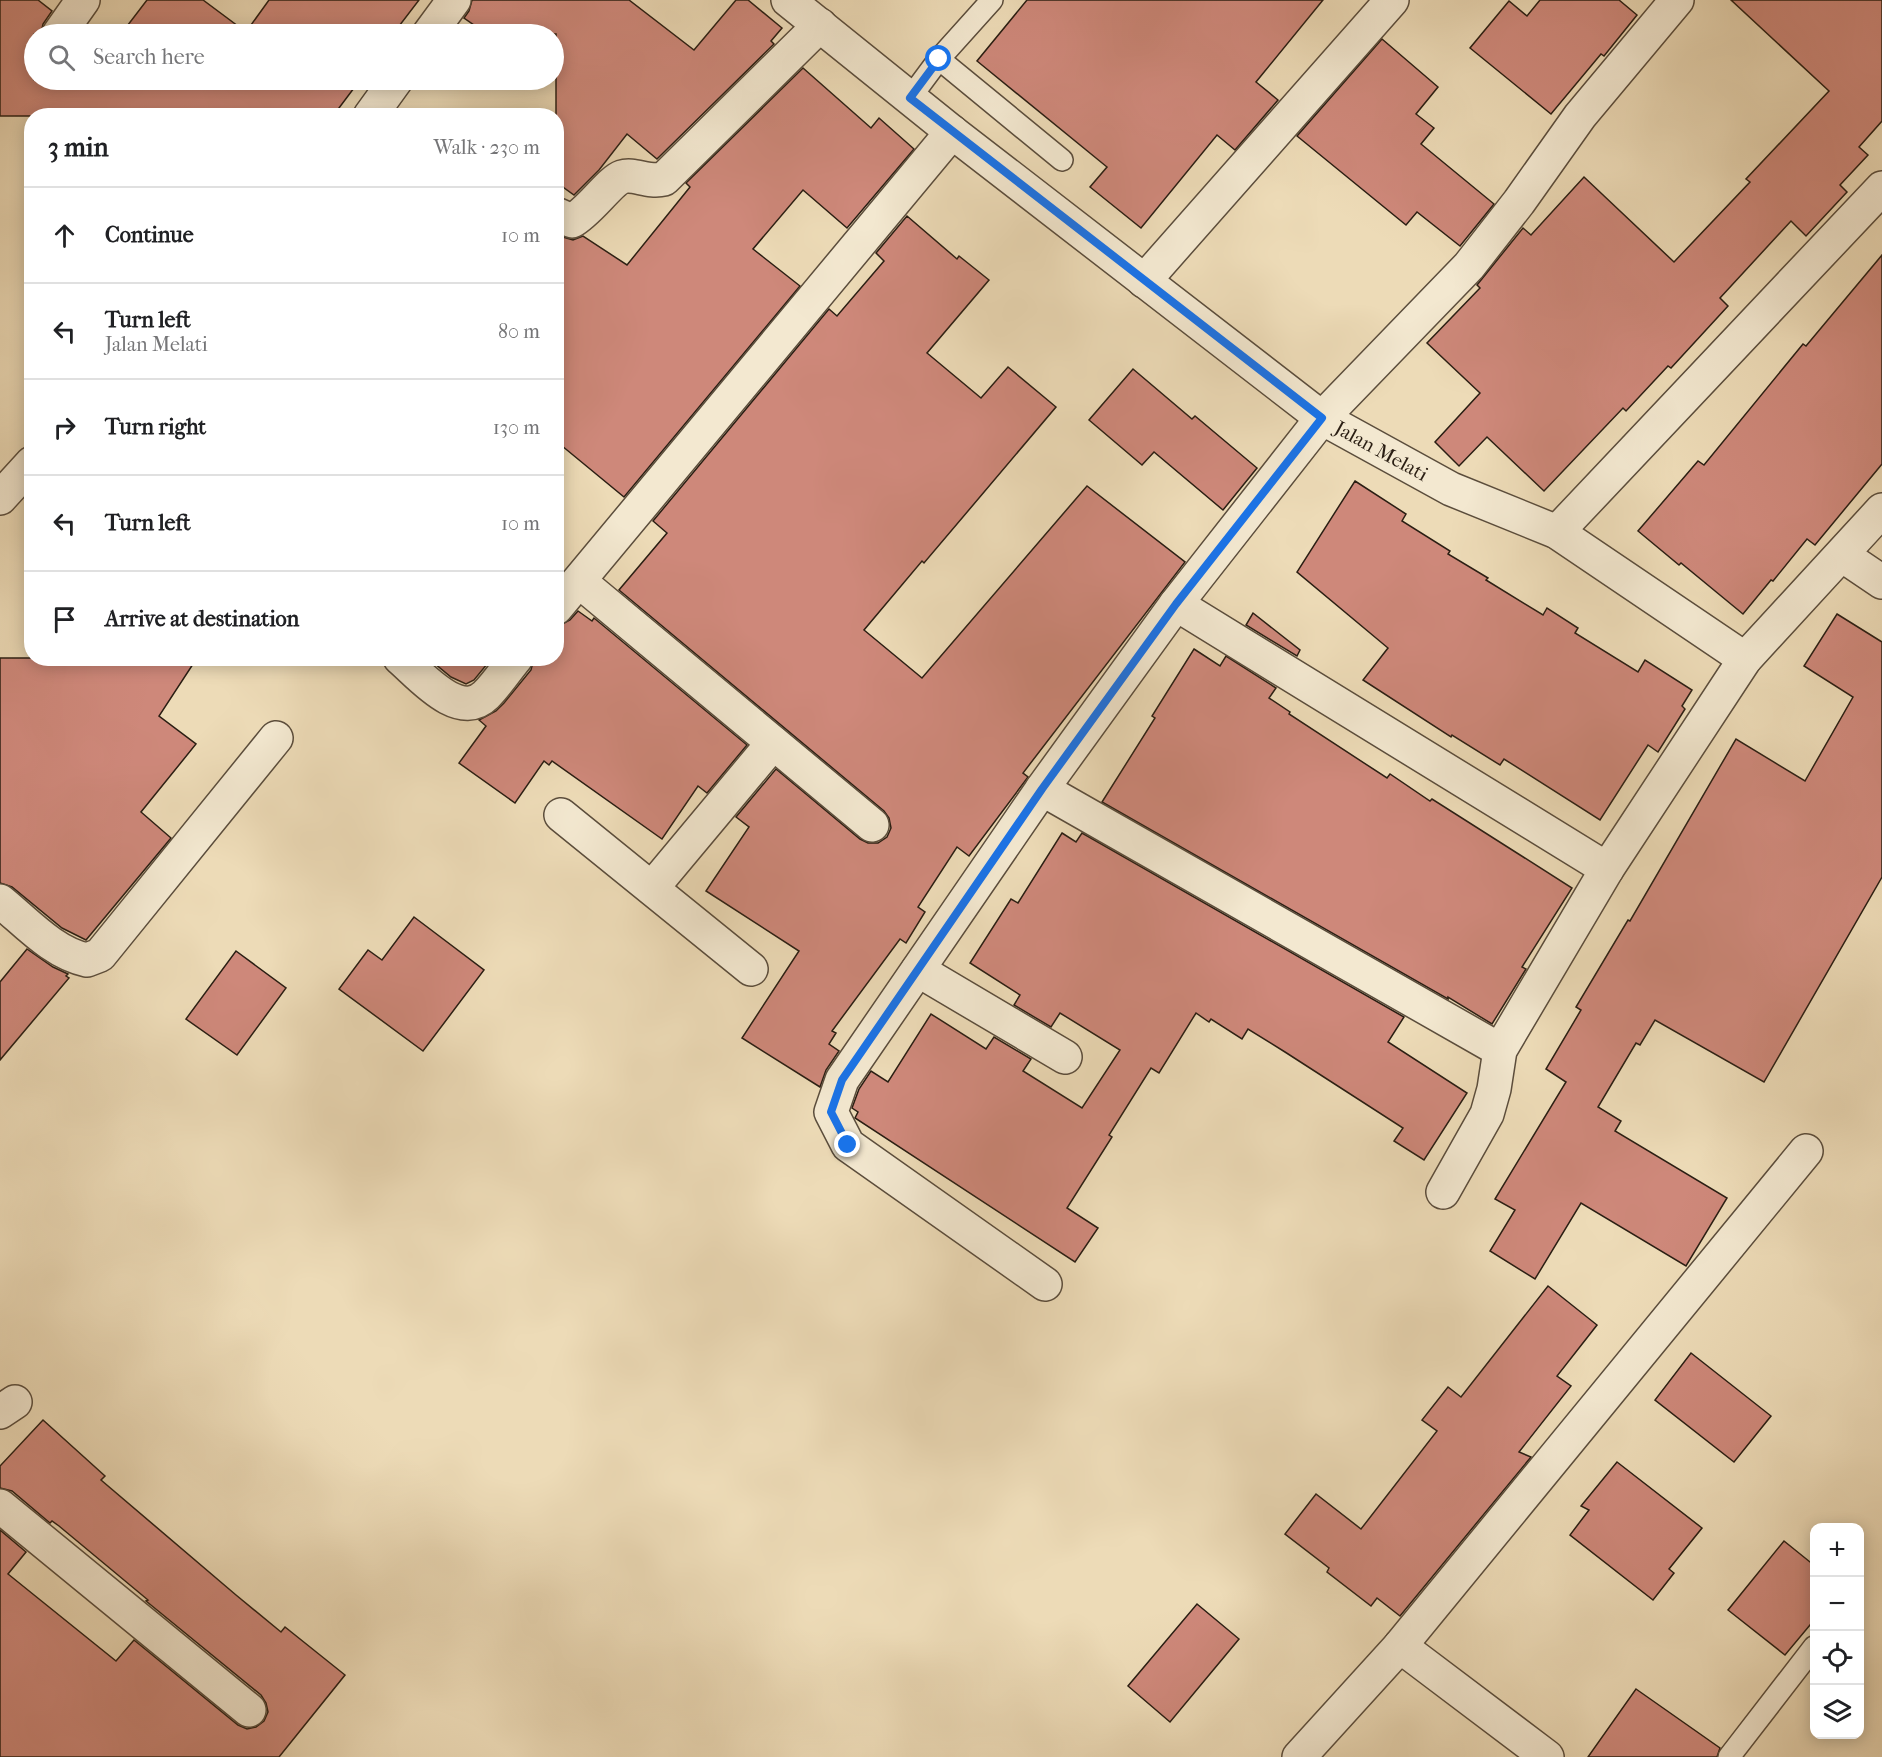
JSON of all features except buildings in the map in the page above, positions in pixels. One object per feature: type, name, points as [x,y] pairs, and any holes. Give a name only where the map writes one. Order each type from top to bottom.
[{"type":"street","points":[[66,24],[83,0]]},
{"type":"street","points":[[436,24],[454,0]]},
{"type":"street","name":"Jalan Melati","points":[[788,0],[952,132],[1322,418],[1451,489],[1557,532],[1745,659]]},
{"type":"street","points":[[1144,281],[1392,0]]},
{"type":"street","points":[[1045,1284],[848,1145],[831,1112],[842,1080],[1042,789],[1176,604],[1322,418],[1469,266],[1519,202],[1580,116],[1677,0]]},
{"type":"street","points":[[564,217],[573,221],[581,216],[620,177],[630,176],[653,182],[664,179],[820,25]]},
{"type":"street","points":[[376,108],[389,90]]},
{"type":"street","points":[[564,599],[952,132]]},
{"type":"street","points":[[1557,532],[1882,188]]},
{"type":"street","points":[[0,498],[24,472]]},
{"type":"street","points":[[1443,1192],[1487,1114],[1494,1089],[1500,1050],[1607,869],[1745,659],[1882,510]]},
{"type":"street","points":[[1842,555],[1882,582]]},
{"type":"street","points":[[579,581],[872,825]]},
{"type":"street","points":[[1176,604],[1607,869]]},
{"type":"street","points":[[409,666],[441,694],[454,702],[466,703],[485,697],[510,666]]},
{"type":"street","points":[[0,901],[51,943],[69,954],[87,960],[100,955],[276,738]]},
{"type":"street","points":[[652,888],[773,743]]},
{"type":"street","points":[[1042,789],[1500,1050]]},
{"type":"street","points":[[561,814],[751,969]]},
{"type":"street","points":[[918,970],[1065,1057]]},
{"type":"street","points":[[1299,1757],[1400,1646],[1806,1151]]},
{"type":"street","points":[[0,1506],[249,1710]]},
{"type":"street","points":[[1400,1646],[1547,1757]]},
{"type":"lane","points":[[910,98],[939,59],[992,0]]},
{"type":"lane","points":[[939,59],[1062,160]]},
{"type":"lane","points":[[1730,1757],[1810,1653]]},
{"type":"route","points":[[848,1145],[831,1112],[842,1080],[1042,789],[1176,604],[1322,418],[910,98],[939,59]]}]
